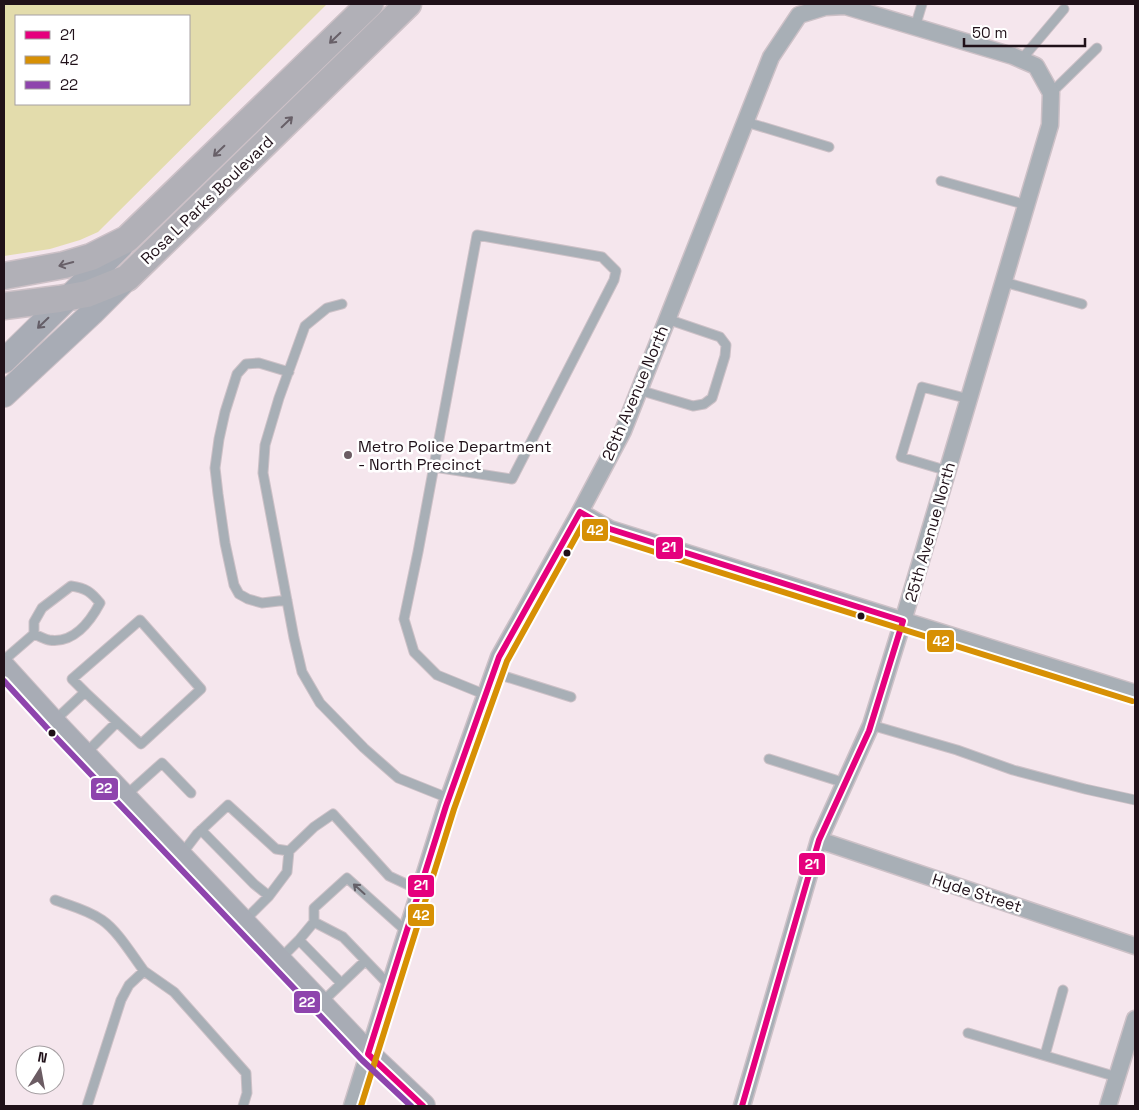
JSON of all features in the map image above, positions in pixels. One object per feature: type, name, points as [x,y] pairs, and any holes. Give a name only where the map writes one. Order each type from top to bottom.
[{"type":"main road","name":"Rosa L Parks Boulevard","points":[[4,361],[370,4]]},
{"type":"main road","name":"Rosa L Parks Boulevard","points":[[4,395],[92,313],[408,4]]},
{"type":"main road","points":[[4,276],[64,265],[91,257],[127,239]]},
{"type":"main road","points":[[4,306],[87,294],[127,278]]},
{"type":"main road","points":[[4,668],[320,1004],[368,1054],[423,1106]]},
{"type":"street","name":"26th Avenue North","points":[[352,1106],[448,798],[499,657],[623,431],[772,57],[799,15],[826,7],[844,6],[872,9],[915,27],[1036,66],[1050,93]]},
{"type":"street","name":"25th Avenue North","points":[[742,1106],[819,840],[871,725],[903,621],[1050,125],[1050,93]]},
{"type":"street","points":[[580,512],[610,529],[1135,693]]},
{"type":"street","name":"Hyde Street","points":[[819,840],[1135,946]]},
{"type":"street","points":[[1108,1106],[1124,1073],[1135,1019]]},
{"type":"lane","points":[[915,27],[922,4]]},
{"type":"lane","points":[[1021,60],[1064,9]]},
{"type":"lane","points":[[1050,93],[1097,48]]},
{"type":"lane","points":[[746,122],[829,147]]},
{"type":"lane","points":[[942,180],[1027,205]]},
{"type":"lane","points":[[434,467],[512,480],[614,280],[616,271],[602,257],[477,235],[404,619],[414,652],[437,675],[486,695]]},
{"type":"lane","points":[[1004,282],[1082,304]]},
{"type":"lane","points":[[342,304],[327,308],[305,326],[279,398],[265,445],[263,473],[294,638],[302,672],[320,703],[364,748],[398,778],[448,798]]},
{"type":"lane","points":[[639,390],[693,406],[704,404],[712,398],[725,356],[726,345],[720,337],[667,319]]},
{"type":"lane","points":[[287,600],[262,603],[239,594],[234,585],[225,543],[216,468],[219,439],[225,412],[238,374],[246,364],[259,363],[289,372]]},
{"type":"lane","points":[[948,471],[901,457],[914,413],[922,387],[969,400]]},
{"type":"lane","points":[[4,660],[34,634],[34,622],[42,608],[71,586],[81,587],[92,593],[100,603],[93,616],[77,633],[62,640],[49,640],[34,634]]},
{"type":"lane","points":[[140,620],[201,689],[141,744],[85,692],[72,679],[140,620]]},
{"type":"lane","points":[[494,673],[571,697]]},
{"type":"lane","points":[[53,722],[85,692]]},
{"type":"lane","points":[[84,755],[117,722]]},
{"type":"lane","points":[[871,725],[957,750],[1013,770],[1135,800]]},
{"type":"lane","points":[[768,759],[845,783]]},
{"type":"lane","points":[[124,797],[162,763],[190,793]]},
{"type":"lane","points":[[180,856],[201,830],[228,805],[276,849],[288,851]]},
{"type":"lane","points":[[243,922],[269,896],[287,872],[288,851],[314,827],[333,814],[388,876],[420,890]]},
{"type":"lane","points":[[201,830],[254,884],[269,896]]},
{"type":"lane","points":[[279,960],[314,922],[314,908],[346,878],[406,931]]},
{"type":"lane","points":[[55,900],[89,912],[103,921],[114,932],[144,971],[174,992],[246,1073],[248,1093],[243,1106]]},
{"type":"lane","points":[[314,922],[342,937],[389,985]]},
{"type":"lane","points":[[299,940],[341,983]]},
{"type":"lane","points":[[320,1004],[365,961]]},
{"type":"lane","points":[[87,1106],[121,1000],[129,985],[144,971]]},
{"type":"lane","points":[[1045,1056],[1063,990]]},
{"type":"lane","points":[[968,1033],[1045,1056],[1124,1073]]},
{"type":"shaded area","points":[[4,4],[327,4],[98,232],[80,240],[50,249],[4,256]]},
{"type":"transit line","name":"21","points":[[423,1106],[368,1054],[446,806],[499,657],[580,512],[610,529],[903,621],[869,731],[819,840],[742,1106]]},
{"type":"transit line","name":"42","points":[[361,1106],[454,809],[507,661],[583,524],[607,537],[1132,701]]},
{"type":"transit line","name":"22","points":[[4,681],[362,1060],[411,1106]]},
{"type":"place","name":"Metro Police Department - North Precinct","points":[[348,455]]}]
